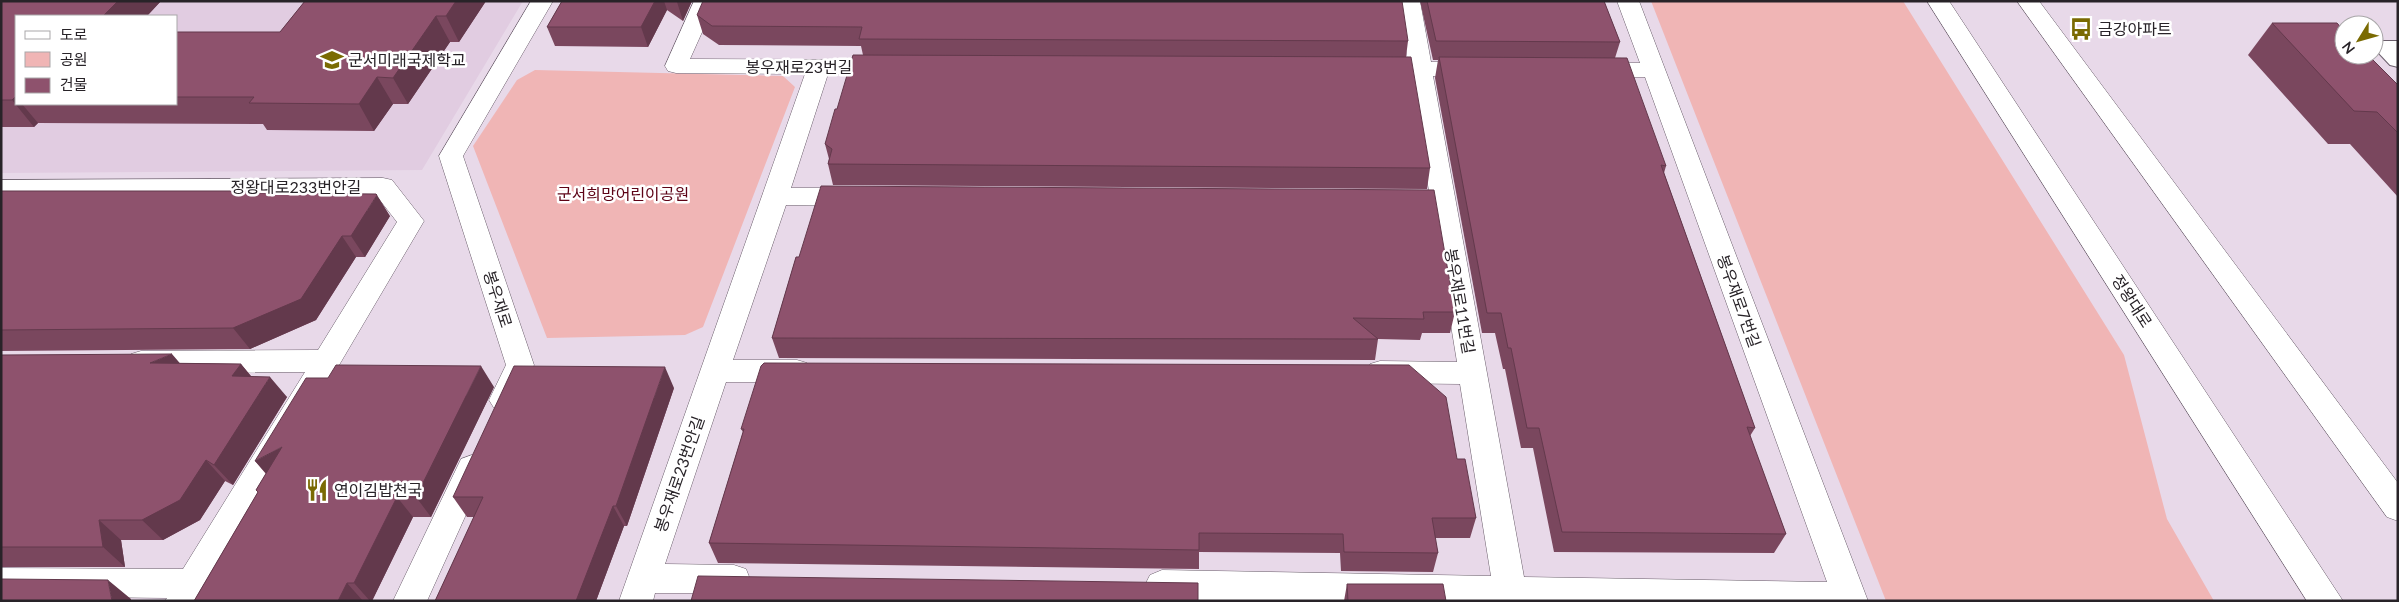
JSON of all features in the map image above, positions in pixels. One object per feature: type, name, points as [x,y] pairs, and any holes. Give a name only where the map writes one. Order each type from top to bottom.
[{"type":"street","name":"봉우재로","points":[[410,601],[520,364],[450,156],[542,1]]},
{"type":"street","name":"봉우재로23번길","points":[[705,1],[676,66],[908,67]]},
{"type":"street","name":"봉우재로11번길","points":[[1409,1],[1511,595]]},
{"type":"street","name":"봉우재로7번길","points":[[1628,1],[1850,599]]},
{"type":"street","name":"정왕대로","points":[[1938,1],[2326,601]]},
{"type":"street","points":[[2028,1],[2398,508]]},
{"type":"street","name":"봉우재로23번안길","points":[[763,580],[639,589],[714,371],[778,196],[820,67]]},
{"type":"street","points":[[1352,69],[1498,69]]},
{"type":"street","points":[[1576,70],[1653,70]]},
{"type":"street","name":"정왕대로233번안길","points":[[1,189],[383,186],[411,221],[187,592],[1,582]]},
{"type":"street","points":[[778,196],[877,197]]},
{"type":"street","points":[[1374,200],[1443,200]]},
{"type":"street","points":[[120,362],[326,361]]},
{"type":"street","points":[[714,371],[824,371]]},
{"type":"street","points":[[1353,372],[1472,372]]},
{"type":"street","points":[[1131,585],[1511,595],[1850,599]]},
{"type":"lane","points":[[2398,47],[2384,47],[2398,60]]},
{"type":"shaded area","name":"군서미래국제학교","points":[[1,1],[523,1],[422,170],[1,173]]},
{"type":"green space","points":[[1651,1],[1903,1],[2124,355],[2167,519],[2214,601],[1886,601]]},
{"type":"green space","name":"군서희망어린이공원","points":[[535,70],[783,76],[795,87],[703,327],[685,335],[547,338],[473,146],[517,80]]},
{"type":"building","points":[[1,1],[118,1],[104,15],[15,15],[15,97],[12,100],[1,100]]},
{"type":"building","points":[[305,1],[456,1],[446,16],[436,16],[393,78],[377,77],[359,104],[249,103],[254,97],[178,97],[178,32],[280,32]]},
{"type":"building","points":[[562,1],[655,1],[641,27],[547,27]]},
{"type":"building","points":[[703,1],[1402,1],[1408,41],[859,39],[862,27],[712,26],[697,15]]},
{"type":"building","points":[[1427,1],[1604,1],[1620,42],[1436,41]]},
{"type":"building","points":[[2272,23],[2334,23],[2334,65],[2378,65],[2398,85],[2398,133],[2377,112],[2354,111]]},
{"type":"building","points":[[853,55],[1411,57],[1430,168],[828,164],[832,149],[825,144]]},
{"type":"building","points":[[1439,57],[1627,58],[1666,166],[1661,165],[1755,428],[1747,427],[1786,534],[1562,532],[1539,428],[1527,428],[1511,348],[1508,348],[1501,313],[1487,313]]},
{"type":"building","points":[[821,186],[1434,190],[1455,312],[1423,312],[1424,319],[1353,318],[1378,339],[772,338],[796,257],[799,257]]},
{"type":"building","points":[[1,191],[256,191],[254,193],[377,195],[351,236],[342,236],[301,299],[233,328],[1,330]]},
{"type":"building","points":[[172,354],[150,363],[241,364],[232,376],[270,377],[214,465],[206,460],[180,500],[142,520],[99,520],[103,547],[1,547],[1,355]]},
{"type":"building","points":[[764,363],[1409,365],[1446,397],[1457,459],[1465,459],[1476,518],[1432,518],[1438,553],[1344,552],[1343,534],[1199,533],[1199,550],[709,543],[744,429],[741,429],[761,366]]},
{"type":"building","points":[[336,365],[481,366],[416,497],[397,497],[354,583],[347,583],[338,601],[194,601],[282,447],[255,461],[306,378],[328,378]]},
{"type":"building","points":[[514,366],[665,367],[616,506],[613,506],[576,601],[435,601],[483,497],[453,497]]},
{"type":"building","points":[[698,576],[1198,583],[1198,601],[691,601]]},
{"type":"building","points":[[1,579],[108,580],[112,601],[1,601]]},
{"type":"building","points":[[1347,584],[1443,584],[1446,601],[1348,601]]},
{"type":"place","name":"금강아파트","points":[[2081,29]]},
{"type":"place","name":"군서미래국제학교","points":[[332,60]]},
{"type":"place","name":"연이김밥천국","points":[[317,490]]}]
